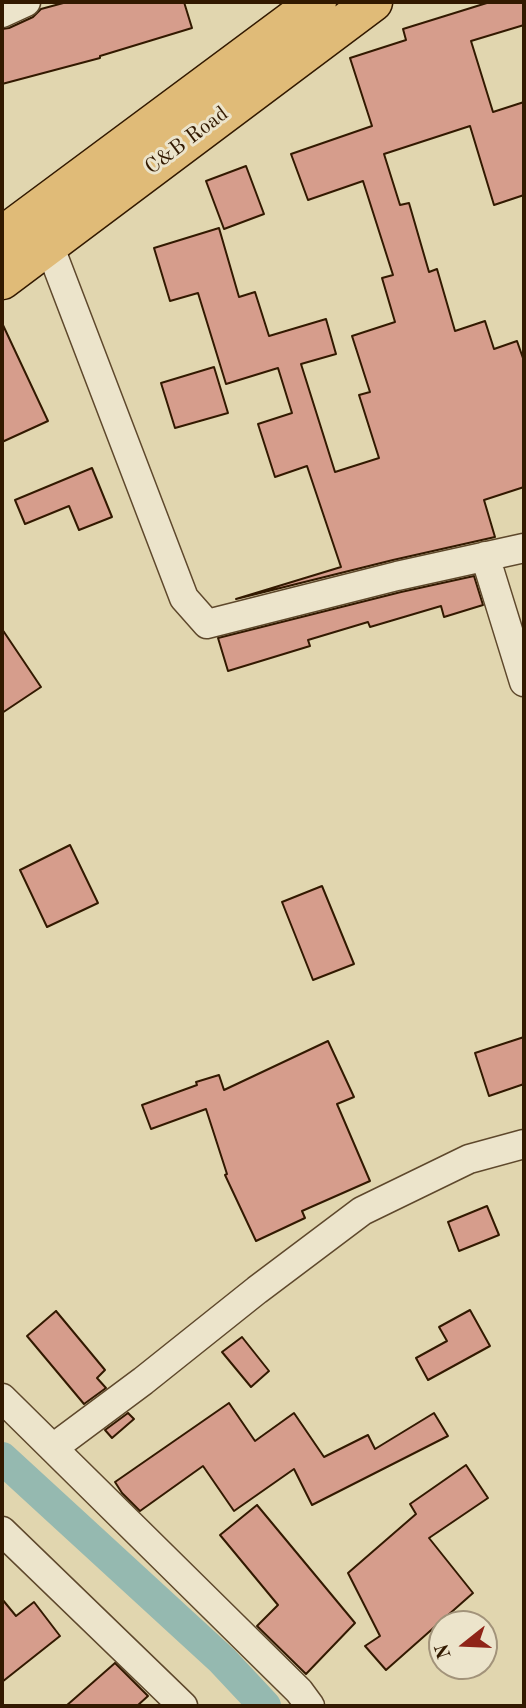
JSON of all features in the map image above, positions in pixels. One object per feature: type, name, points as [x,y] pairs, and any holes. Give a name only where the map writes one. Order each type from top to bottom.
[{"type":"highway","name":"C&B Road","points":[[2,236],[317,2]]},
{"type":"highway","name":"C&B Road","points":[[2,280],[373,2]]},
{"type":"street","points":[[2,13],[26,2]]},
{"type":"street","points":[[49,245],[184,598],[207,624],[397,576],[524,548]]},
{"type":"street","points":[[485,556],[524,682]]},
{"type":"street","points":[[53,1448],[362,1211],[469,1159],[524,1144]]},
{"type":"street","points":[[2,1398],[299,1691],[310,1706]]},
{"type":"street","points":[[2,1531],[183,1706]]},
{"type":"building","points":[[67,2],[184,2],[192,28],[100,58],[2,84],[2,29],[33,17],[41,9]]},
{"type":"building","points":[[490,2],[524,2],[524,25],[471,41],[493,112],[524,102],[524,195],[494,205],[470,126],[384,154],[400,205],[409,203],[429,272],[437,269],[455,331],[485,321],[494,349],[517,341],[524,361],[524,487],[484,500],[495,537],[236,599],[341,567],[307,466],[275,477],[258,424],[292,413],[278,368],[226,384],[198,293],[170,301],[154,248],[219,228],[239,297],[255,292],[269,336],[326,319],[336,354],[301,364],[335,472],[379,458],[359,395],[370,392],[352,336],[395,322],[382,278],[393,275],[363,181],[308,200],[291,154],[372,126],[350,58],[406,40],[403,29]]},
{"type":"building","points":[[246,166],[264,214],[224,229],[206,181]]},
{"type":"building","points":[[2,323],[48,421],[2,442]]},
{"type":"building","points":[[214,367],[228,413],[175,428],[161,383]]},
{"type":"building","points":[[92,468],[112,517],[79,530],[69,506],[25,524],[15,500]]},
{"type":"building","points":[[474,576],[483,605],[444,617],[441,606],[370,627],[368,622],[308,640],[310,646],[228,671],[218,638]]},
{"type":"building","points":[[2,629],[41,687],[2,713]]},
{"type":"building","points":[[70,845],[98,903],[47,927],[20,870]]},
{"type":"building","points":[[322,886],[354,964],[313,980],[282,902]]},
{"type":"building","points":[[524,1037],[524,1084],[489,1096],[475,1053]]},
{"type":"building","points":[[328,1041],[354,1097],[337,1104],[370,1181],[302,1211],[305,1218],[256,1241],[225,1175],[227,1174],[206,1109],[151,1129],[142,1105],[219,1075],[224,1090]]},
{"type":"building","points":[[487,1206],[499,1235],[459,1251],[448,1222]]},
{"type":"building","points":[[470,1310],[490,1346],[428,1380],[416,1358],[447,1341],[439,1327]]},
{"type":"building","points":[[56,1311],[105,1370],[97,1378],[106,1388],[84,1404],[27,1336]]},
{"type":"building","points":[[242,1337],[269,1371],[251,1387],[222,1352]]},
{"type":"building","points":[[229,1403],[255,1441],[294,1413],[324,1457],[368,1435],[375,1449],[434,1413],[448,1436],[312,1505],[294,1469],[234,1511],[203,1466],[140,1511],[115,1482]]},
{"type":"building","points":[[128,1413],[134,1419],[112,1438],[105,1430]]},
{"type":"building","points":[[466,1465],[488,1498],[429,1538],[473,1593],[454,1610],[428,1610],[428,1633],[386,1670],[365,1646],[380,1636],[348,1573],[416,1514],[410,1504]]},
{"type":"building","points":[[257,1505],[355,1623],[306,1674],[257,1626],[278,1605],[220,1535]]},
{"type":"building","points":[[2,1599],[16,1616],[34,1602],[60,1636],[2,1682]]},
{"type":"building","points":[[115,1663],[148,1696],[137,1706],[66,1706]]},
{"type":"waterway","points":[[2,1458],[222,1660],[265,1706]]}]
